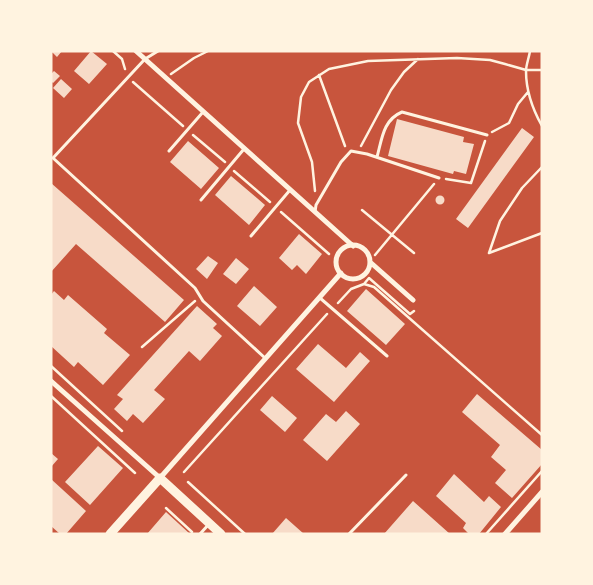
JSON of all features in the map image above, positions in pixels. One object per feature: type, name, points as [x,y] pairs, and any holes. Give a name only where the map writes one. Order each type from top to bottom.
[{"type":"main road","points":[[110,534],[160,478],[221,534]]},
{"type":"street","points":[[136,51],[353,246]]},
{"type":"street","points":[[348,246],[356,246],[363,249],[368,254],[370,262],[364,275],[357,279],[343,276],[338,270],[336,263],[337,256],[348,246]]},
{"type":"street","points":[[370,262],[413,300]]},
{"type":"street","points":[[51,381],[160,478],[340,273]]},
{"type":"street","points":[[505,534],[542,492]]},
{"type":"lane","points":[[158,51],[146,59],[53,158],[195,288],[203,301],[266,358]]},
{"type":"lane","points":[[169,151],[203,112]]},
{"type":"lane","points":[[377,157],[387,123],[395,115],[402,112],[487,134]]},
{"type":"lane","points":[[201,200],[244,149]]},
{"type":"lane","points":[[314,212],[316,205],[341,162],[351,151],[377,157],[439,178]]},
{"type":"lane","points":[[251,236],[290,190]]},
{"type":"lane","points":[[320,297],[387,356]]},
{"type":"lane","points":[[349,534],[406,475]]},
{"type":"lane","points":[[200,534],[209,523]]},
{"type":"path","points":[[113,51],[122,59],[128,78],[329,254]]},
{"type":"path","points":[[171,74],[208,51]]},
{"type":"path","points":[[530,51],[526,70],[528,92],[542,126]]},
{"type":"path","points":[[316,205],[312,162],[298,123],[301,97],[309,82],[329,69],[368,61],[457,58],[490,60],[526,70],[542,70]]},
{"type":"path","points":[[358,152],[391,90],[404,72],[418,59]]},
{"type":"path","points":[[319,75],[348,155]]},
{"type":"path","points":[[374,257],[439,178],[471,183],[487,134],[509,123],[518,104],[528,92]]},
{"type":"path","points":[[542,168],[522,188],[500,221],[489,253],[542,233]]},
{"type":"path","points":[[362,210],[414,253]]},
{"type":"path","points":[[184,472],[351,289],[364,284],[369,278],[410,314],[414,311]]},
{"type":"path","points":[[364,284],[374,287],[542,435]]},
{"type":"path","points":[[142,348],[200,296]]},
{"type":"path","points":[[51,366],[128,436]]},
{"type":"path","points":[[51,396],[135,473]]},
{"type":"path","points":[[486,534],[542,471]]},
{"type":"path","points":[[188,482],[245,534]]},
{"type":"path","points":[[166,508],[195,534]]},
{"type":"building","points":[[51,51],[62,51],[57,57]]},
{"type":"building","points":[[91,51],[107,64],[89,84],[74,71]]},
{"type":"building","points":[[54,71],[60,76],[53,83],[51,81],[51,74]]},
{"type":"building","points":[[61,79],[72,89],[64,98],[53,88]]},
{"type":"building","points":[[397,119],[464,137],[463,142],[474,144],[466,174],[454,171],[453,174],[388,156]]},
{"type":"building","points":[[522,128],[534,137],[468,228],[456,219]]},
{"type":"building","points":[[188,141],[219,168],[201,189],[170,162]]},
{"type":"building","points":[[231,176],[265,205],[249,225],[215,195]]},
{"type":"building","points":[[51,183],[184,300],[165,322],[76,244],[51,272]]},
{"type":"building","points":[[440,196],[444,200],[440,204],[436,200]]},
{"type":"building","points":[[299,234],[322,254],[306,274],[297,265],[292,270],[279,258]]},
{"type":"building","points":[[208,256],[218,263],[207,279],[196,269]]},
{"type":"building","points":[[236,258],[249,269],[236,284],[223,274]]},
{"type":"building","points":[[254,286],[277,307],[260,326],[237,306]]},
{"type":"building","points":[[366,289],[405,324],[386,345],[347,311]]},
{"type":"building","points":[[54,291],[64,300],[68,295],[107,329],[104,333],[130,355],[103,385],[78,362],[74,367],[51,346],[51,295]]},
{"type":"building","points":[[197,306],[217,324],[213,328],[222,336],[200,361],[189,351],[154,390],[165,399],[143,423],[133,414],[127,421],[114,409],[123,399],[117,395]]},
{"type":"building","points":[[318,344],[346,368],[360,352],[370,361],[334,402],[296,369]]},
{"type":"building","points":[[477,394],[542,450],[542,464],[512,498],[495,483],[506,470],[491,457],[500,445],[462,412]]},
{"type":"building","points":[[272,396],[297,418],[285,432],[260,410]]},
{"type":"building","points":[[346,411],[360,424],[327,461],[303,440],[326,414],[336,422]]},
{"type":"building","points":[[98,446],[123,468],[90,505],[65,482]]},
{"type":"building","points":[[51,453],[58,459],[51,467]]},
{"type":"building","points":[[454,474],[484,502],[489,496],[501,507],[479,534],[469,534],[463,528],[466,523],[436,496]]},
{"type":"building","points":[[51,479],[86,511],[66,534],[60,534],[51,526]]},
{"type":"building","points":[[413,501],[450,534],[384,534]]},
{"type":"building","points":[[166,512],[190,534],[147,534]]},
{"type":"building","points":[[286,518],[304,534],[272,534]]}]
